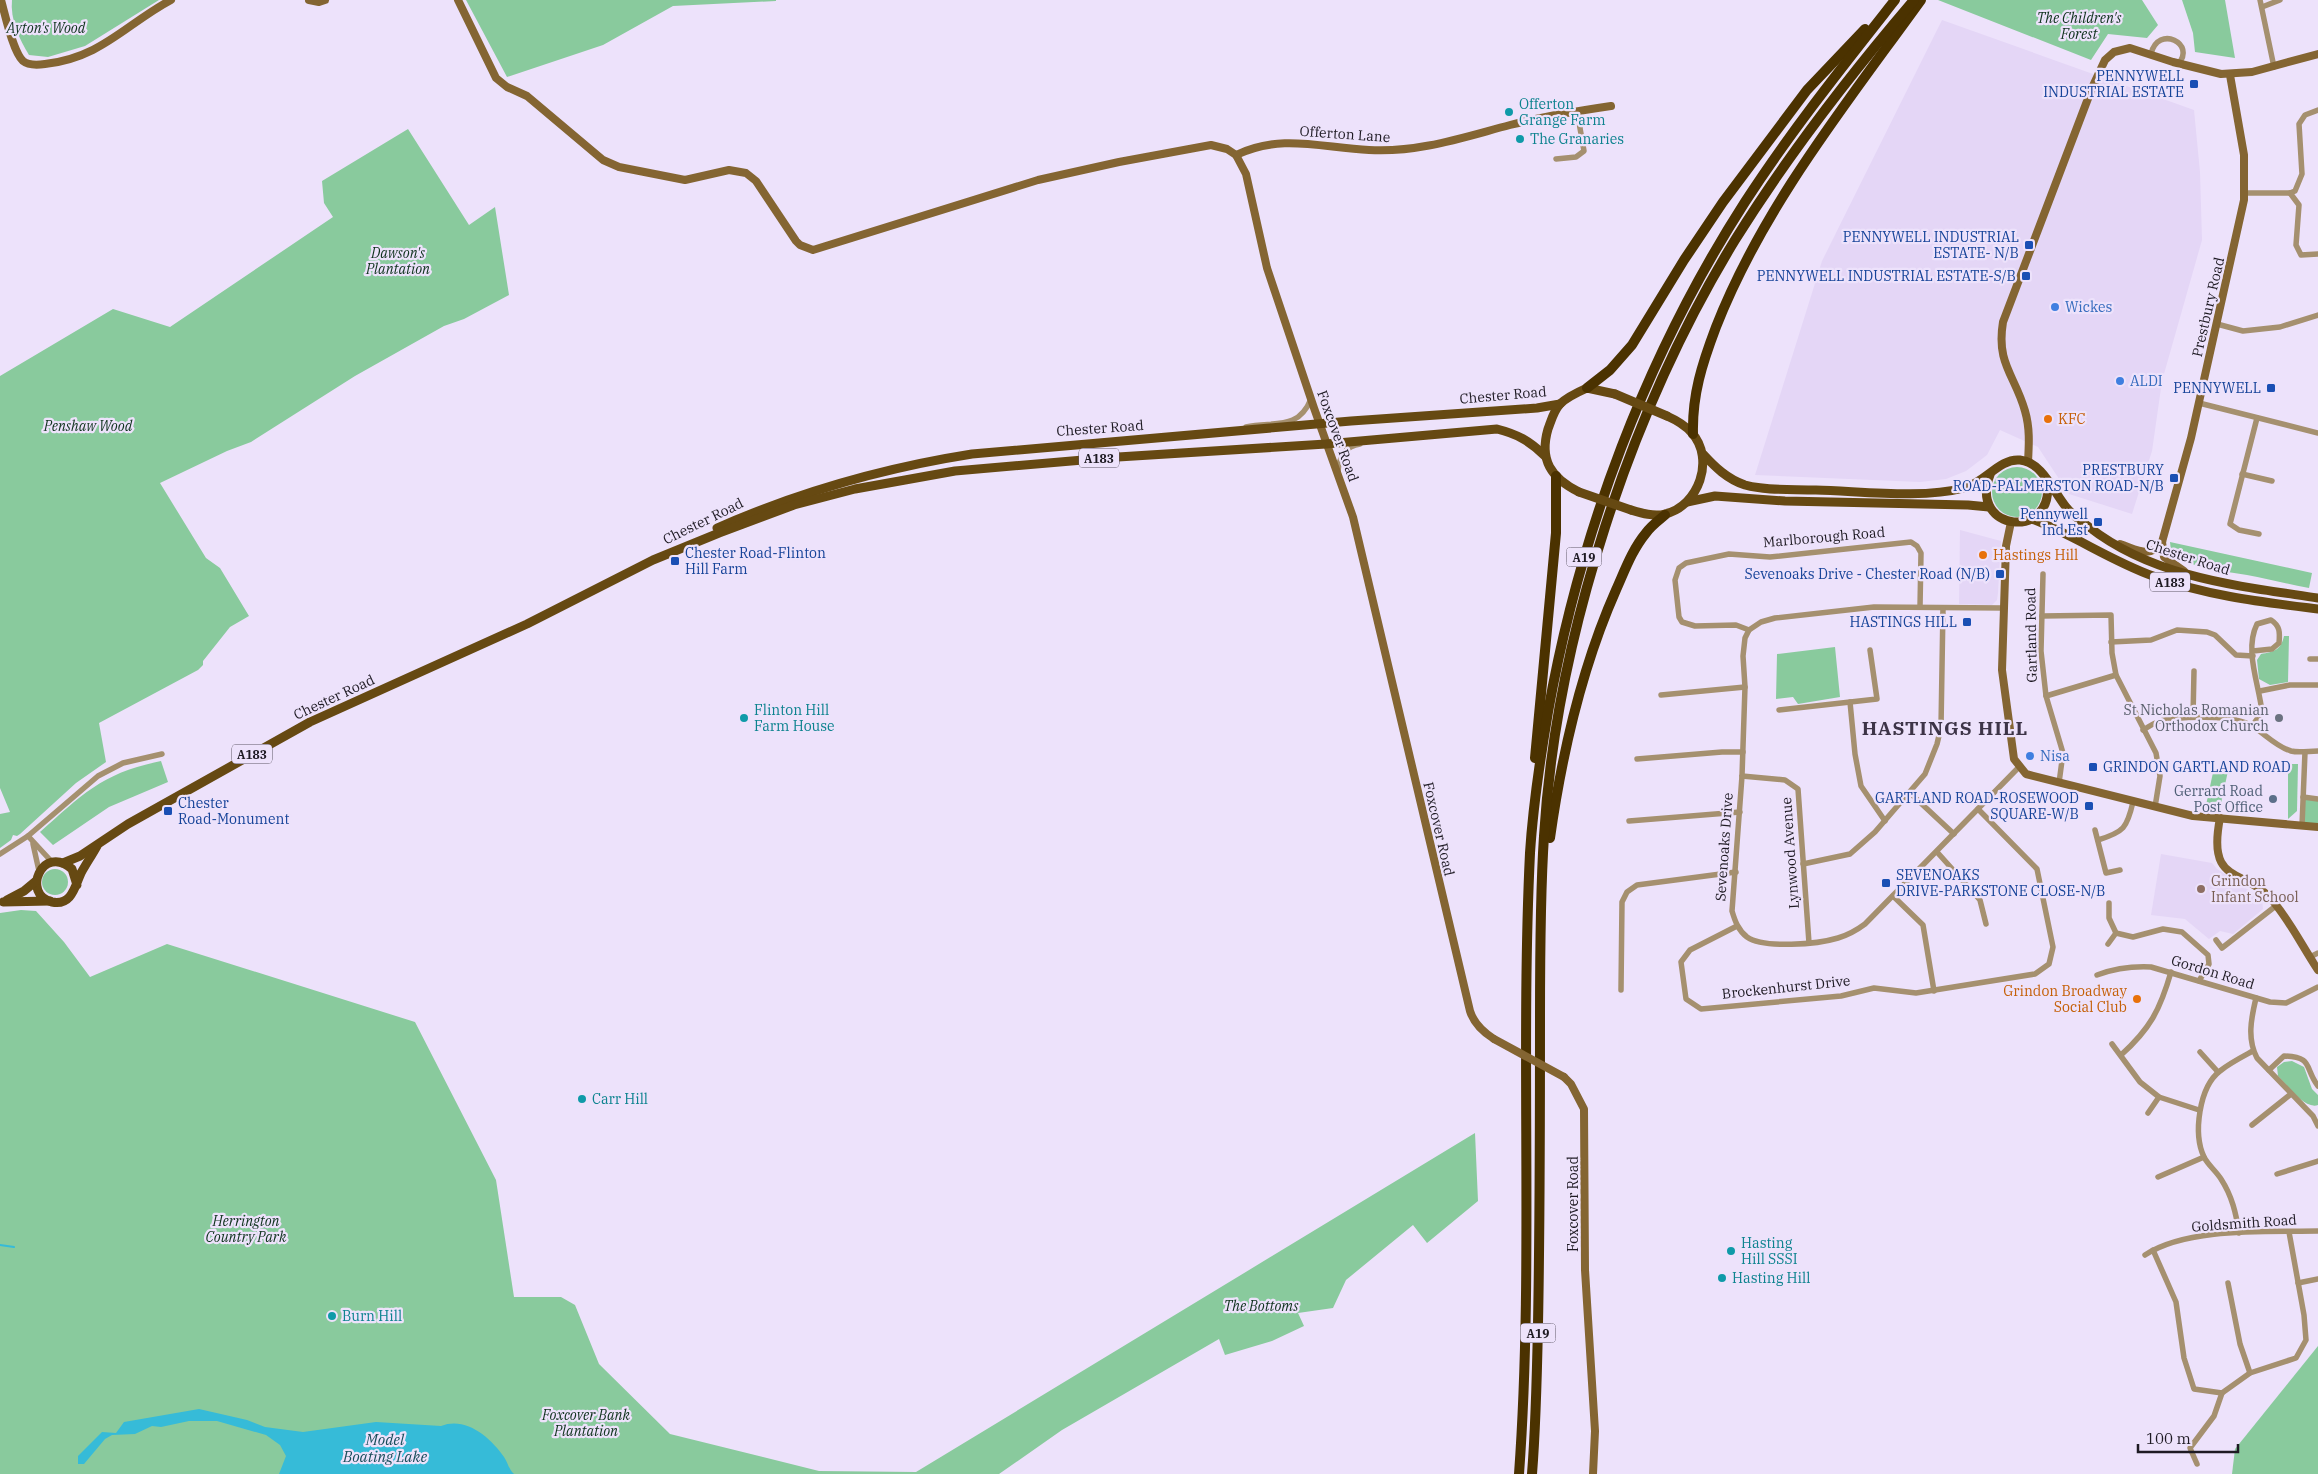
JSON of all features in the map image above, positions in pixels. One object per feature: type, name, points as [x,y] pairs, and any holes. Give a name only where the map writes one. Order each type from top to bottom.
[{"type":"highway","points":[[1587,388],[1610,370],[1632,346],[1684,260],[1723,202],[1807,90],[1892,0]]},
{"type":"highway","name":"A19","points":[[1519,1474],[1524,1400],[1528,1258],[1527,1011],[1530,851],[1544,738],[1560,648],[1593,528],[1622,445],[1642,396],[1686,305],[1743,205],[1781,148],[1826,86],[1895,0]]},
{"type":"highway","name":"A19","points":[[1532,1474],[1537,1390],[1541,904],[1544,832],[1551,770],[1570,661],[1604,532],[1633,450],[1668,367],[1694,315],[1738,236],[1798,145],[1869,53],[1914,0]]},
{"type":"highway","points":[[1693,434],[1694,398],[1706,354],[1728,296],[1745,263],[1777,206],[1921,0]]},
{"type":"highway","points":[[1530,851],[1531,800],[1556,533],[1556,476]]},
{"type":"highway","name":"A19","points":[[1541,904],[1555,802],[1566,742],[1580,689],[1607,610],[1634,550],[1647,531],[1665,515]]},
{"type":"main road","points":[[1989,507],[1785,501],[1715,496],[1687,502],[1665,515],[1648,515],[1566,486],[1556,476],[1544,456],[1545,440],[1549,426],[1560,404],[1587,388],[1616,394],[1678,421],[1693,434],[1702,454],[1723,474],[1733,480],[1757,487],[1904,493],[1936,492],[1964,488],[1990,475]]},
{"type":"main road","name":"Chester Road","points":[[77,885],[99,844],[128,824],[310,722],[527,624],[716,528],[791,497],[856,477],[913,464],[972,454],[1537,408],[1560,404]]},
{"type":"main road","name":"Chester Road","points":[[659,558],[794,505],[855,489],[920,476],[972,469],[1118,457],[1326,444],[1497,428],[1515,433],[1532,443],[1544,456]]},
{"type":"main road","points":[[1687,502],[1700,482],[1702,454]]},
{"type":"main road","points":[[2011,522],[2001,519],[1989,507],[1985,496],[1985,486],[1990,475],[1999,465],[2011,460],[2028,462]]},
{"type":"main road","name":"Chester Road","points":[[2028,462],[2043,474],[2067,509],[2108,540],[2145,559],[2230,586],[2317,597]]},
{"type":"main road","points":[[2032,519],[2044,507],[2048,492],[2047,481]]},
{"type":"main road","name":"Chester Road","points":[[2011,522],[2021,523],[2032,519],[2060,530],[2152,576],[2190,588],[2228,598],[2318,609]]},
{"type":"main road","name":"A183","points":[[63,863],[80,856],[99,844]]},
{"type":"main road","points":[[1,903],[60,902],[66,900],[73,893],[77,885],[72,869],[63,863],[52,862],[39,871],[36,881],[39,892],[50,901]]},
{"type":"main road","points":[[1,903],[24,891],[36,881]]},
{"type":"street","points":[[0,0],[18,56],[27,64],[35,65],[66,60],[105,45],[171,0]]},
{"type":"street","points":[[310,0],[319,2],[325,0]]},
{"type":"street","points":[[458,0],[496,78],[507,87],[527,96],[603,160],[619,167],[685,180],[729,170],[746,173],[756,181],[796,241],[800,245],[813,250],[1038,180],[1211,145],[1227,149],[1236,155]]},
{"type":"street","points":[[2260,0],[2274,66]]},
{"type":"street","points":[[2262,8],[2280,0]]},
{"type":"street","points":[[2151,54],[2159,40],[2164,38],[2175,40],[2180,43],[2184,53],[2183,59],[2178,64]]},
{"type":"street","points":[[2028,462],[2029,430],[2025,409],[2002,356],[2000,338],[2002,322],[2100,67],[2114,52],[2130,48],[2178,64],[2230,75],[2318,54]]},
{"type":"street","name":"Prestbury Road","points":[[2162,542],[2199,403],[2244,193],[2244,155],[2230,75]]},
{"type":"street","points":[[1556,159],[1576,157],[1584,151],[1577,111],[1611,106]]},
{"type":"street","points":[[2244,193],[2290,193],[2295,191],[2302,174],[2299,124],[2305,115],[2318,110]]},
{"type":"street","name":"Offerton Lane","points":[[1236,155],[1250,148],[1271,143],[1290,142],[1370,151],[1411,150],[1512,124],[1577,111]]},
{"type":"street","name":"Foxcover Road","points":[[1236,155],[1246,174],[1267,268],[1326,444],[1353,517],[1472,1019],[1494,1039],[1564,1078],[1571,1084],[1584,1109],[1586,1270],[1595,1431],[1593,1474]]},
{"type":"street","points":[[2290,193],[2299,205],[2296,246],[2301,255],[2318,254]]},
{"type":"street","points":[[2217,324],[2243,331],[2280,327],[2318,315]]},
{"type":"street","points":[[1215,433],[1254,425],[1295,420],[1305,412],[1311,399]]},
{"type":"street","points":[[2199,403],[2318,433]]},
{"type":"street","points":[[2257,418],[2230,524],[2239,530],[2259,534]]},
{"type":"street","points":[[1338,473],[1341,458],[1348,449],[1355,445],[1389,441],[1407,436]]},
{"type":"street","points":[[2242,474],[2272,480]]},
{"type":"street","points":[[2011,522],[2006,546],[2002,670],[2014,759],[2026,774],[2193,816],[2318,827]]},
{"type":"street","points":[[2108,540],[2147,552],[2156,550],[2162,542]]},
{"type":"street","name":"Marlborough Road","points":[[1749,630],[1736,625],[1695,626],[1682,622],[1679,617],[1675,580],[1679,568],[1686,563],[1729,554],[1770,557],[1911,542],[1917,546],[1921,553],[1920,607]]},
{"type":"street","points":[[2162,542],[2164,557],[2192,575]]},
{"type":"street","name":"Gartland Road","points":[[2043,574],[2042,651],[2046,696],[2063,753],[2064,763],[2059,783]]},
{"type":"street","points":[[1749,630],[1761,622],[1776,618],[1874,607],[2004,608]]},
{"type":"street","points":[[1803,864],[1850,854],[1885,821],[1925,774],[1937,744],[1941,727],[1943,608]]},
{"type":"street","points":[[2042,616],[2111,615],[2111,642],[2116,675],[2156,753],[2160,776],[2156,807]]},
{"type":"street","points":[[2111,642],[2151,640],[2177,630],[2207,632],[2215,636],[2236,655],[2253,654],[2272,649],[2280,643],[2280,632],[2277,624],[2271,620],[2257,624],[2253,631],[2253,654],[2254,673],[2260,691],[2262,712],[2252,726]]},
{"type":"street","name":"Sevenoaks Drive","points":[[1737,926],[1732,911],[1742,776],[1745,687],[1743,656],[1745,638],[1749,630]]},
{"type":"street","points":[[1779,710],[1877,700],[1870,650]]},
{"type":"street","points":[[2310,659],[2318,659]]},
{"type":"street","points":[[2193,717],[2194,671]]},
{"type":"street","points":[[2046,696],[2116,675]]},
{"type":"street","points":[[2260,691],[2290,685],[2318,685]]},
{"type":"street","points":[[1661,695],[1745,687]]},
{"type":"street","points":[[1850,702],[1855,754],[1861,786],[1885,821]]},
{"type":"street","points":[[2143,730],[2158,722],[2193,717],[2238,720],[2252,726],[2278,746],[2292,751],[2318,751]]},
{"type":"street","points":[[1637,759],[1743,752]]},
{"type":"street","points":[[2302,826],[2304,752]]},
{"type":"street","points":[[0,854],[28,836],[98,776],[123,763],[162,754]]},
{"type":"street","points":[[1737,926],[1748,937],[1763,943],[1809,943],[1837,938],[1855,931],[1865,924],[1893,896],[2019,767]]},
{"type":"street","name":"Lynwood Avenue","points":[[1742,776],[1785,780],[1798,789],[1809,943]]},
{"type":"street","points":[[1910,793],[1954,834]]},
{"type":"street","points":[[2303,797],[2318,799]]},
{"type":"street","points":[[2098,840],[2119,833],[2128,822],[2134,802]]},
{"type":"street","name":"Brockenhurst Drive","points":[[1737,926],[1690,950],[1681,962],[1686,999],[1701,1009],[1841,996],[1874,988],[1916,993],[2035,974],[2049,964],[2053,947],[2038,869],[1978,809]]},
{"type":"street","points":[[1629,821],[1740,812]]},
{"type":"street","points":[[2220,818],[2216,851],[2224,867],[2263,892],[2277,905],[2318,970]]},
{"type":"street","points":[[2095,830],[2106,873],[2120,870]]},
{"type":"street","points":[[28,836],[33,844],[52,862]]},
{"type":"street","points":[[33,844],[39,871]]},
{"type":"street","points":[[1936,852],[1980,900],[1986,924]]},
{"type":"street","points":[[1621,990],[1622,902],[1627,892],[1636,885],[1736,872]]},
{"type":"street","points":[[1893,896],[1923,925],[1934,991]]},
{"type":"street","points":[[2109,903],[2109,918],[2116,933],[2133,938],[2164,929],[2182,932],[2208,955],[2209,964],[2199,982]]},
{"type":"street","points":[[2216,940],[2222,948],[2277,905]]},
{"type":"street","points":[[2108,944],[2116,933]]},
{"type":"street","points":[[2310,957],[2318,953]]},
{"type":"street","name":"Gordon Road","points":[[2097,975],[2112,969],[2132,966],[2171,972],[2270,1002],[2286,1003],[2318,987]]},
{"type":"street","points":[[2121,1056],[2145,1032],[2153,1021],[2160,1007],[2171,972]]},
{"type":"street","points":[[2256,998],[2250,1035],[2253,1051],[2291,1094],[2316,1115],[2318,1126]]},
{"type":"street","points":[[2112,1044],[2140,1082],[2159,1097],[2199,1110]]},
{"type":"street","points":[[2239,1233],[2234,1205],[2221,1179],[2204,1157],[2198,1133],[2199,1110],[2207,1089],[2218,1072],[2253,1051]]},
{"type":"street","points":[[2200,1052],[2218,1072]]},
{"type":"street","points":[[2269,1070],[2284,1056],[2301,1058],[2311,1069],[2313,1080],[2318,1086]]},
{"type":"street","points":[[2252,1125],[2291,1094]]},
{"type":"street","points":[[2148,1114],[2159,1097]]},
{"type":"street","points":[[2158,1177],[2204,1157]]},
{"type":"street","points":[[2277,1174],[2318,1162]]},
{"type":"street","name":"Goldsmith Road","points":[[2145,1255],[2153,1250],[2190,1238],[2239,1233],[2318,1231]]},
{"type":"street","points":[[2196,1464],[2190,1448],[2214,1416],[2222,1393],[2250,1372],[2296,1358],[2306,1340],[2304,1315],[2289,1232]]},
{"type":"street","points":[[2153,1250],[2176,1302],[2184,1358],[2194,1389],[2222,1393]]},
{"type":"street","points":[[2298,1283],[2318,1279]]},
{"type":"street","points":[[2228,1283],[2240,1344],[2250,1372]]},
{"type":"shaded area","name":"PENNYWELL INDUSTRIAL ESTATE","points":[[1942,20],[2194,110],[2200,172],[2202,240],[2162,381],[2152,451],[2132,514],[2069,494],[2038,447],[2000,430],[1987,455],[1966,471],[1946,479],[1920,482],[1755,475],[1822,261]]},
{"type":"shaded area","points":[[1960,530],[2001,541],[1998,593],[1997,600],[1992,605],[1959,604]]},
{"type":"shaded area","name":"Grindon Infant School","points":[[2161,854],[2212,863],[2217,869],[2262,899],[2263,909],[2233,934],[2220,931],[2209,939],[2185,919],[2151,915]]},
{"type":"green space","name":"Ayton's Wood","points":[[12,0],[159,0],[85,46],[48,57],[29,55],[16,29],[12,14]]},
{"type":"green space","points":[[466,0],[776,1],[673,6],[603,45],[507,77]]},
{"type":"green space","name":"The Children's Forest","points":[[1938,0],[2142,0],[2158,25],[2147,38],[2108,34],[2091,60]]},
{"type":"green space","points":[[2182,0],[2225,0],[2235,58],[2195,52],[2193,33]]},
{"type":"green space","points":[[408,129],[469,225],[495,207],[509,295],[464,319],[444,326],[355,376],[251,442],[227,451],[160,483],[206,558],[220,568],[249,616],[230,627],[198,670],[99,723],[106,762],[76,783],[20,834],[17,836],[13,835],[11,840],[0,848],[0,814],[10,812],[0,788],[0,376],[113,309],[170,327],[333,217],[324,203],[322,181]]},
{"type":"green space","points":[[2012,467],[2022,467],[2035,474],[2042,487],[2042,497],[2035,510],[2022,517],[2012,517],[2003,513],[1996,506],[1992,497],[1992,487],[1996,478],[2003,471]]},
{"type":"green space","points":[[2170,542],[2312,573],[2309,588],[2217,570],[2187,562],[2171,551]]},
{"type":"green space","points":[[2284,636],[2289,636],[2288,682],[2270,685],[2259,679],[2257,660],[2261,654],[2273,651],[2279,647]]},
{"type":"green space","points":[[1835,647],[1840,697],[1798,704],[1793,697],[1776,699],[1777,654]]},
{"type":"green space","points":[[161,761],[168,782],[109,807],[53,845],[40,832],[94,787],[123,772]]},
{"type":"green space","points":[[2288,764],[2298,764],[2297,811],[2288,819]]},
{"type":"green space","points":[[2214,768],[2228,771],[2220,808],[2206,805]]},
{"type":"green space","points":[[2303,797],[2318,799],[2318,827],[2302,826]]},
{"type":"green space","points":[[55,869],[64,873],[68,882],[64,891],[55,895],[46,891],[42,882],[46,873]]},
{"type":"green space","name":"Herrington Country Park","points":[[21,910],[36,911],[64,942],[90,977],[167,944],[415,1022],[496,1180],[514,1297],[561,1297],[575,1305],[599,1364],[670,1434],[819,1471],[916,1472],[1475,1133],[1478,1201],[1427,1243],[1413,1225],[1346,1280],[1333,1308],[1298,1313],[1304,1326],[1272,1341],[1225,1355],[1219,1339],[1062,1430],[999,1474],[0,1474],[0,913]]},
{"type":"green space","points":[[2292,1061],[2304,1067],[2312,1089],[2318,1095],[2318,1105],[2313,1106],[2302,1100],[2278,1076],[2277,1067],[2284,1062]]},
{"type":"green space","points":[[2318,1346],[2318,1474],[2232,1474],[2235,1449]]},
{"type":"water","name":"Model Boating Lake","points":[[199,1409],[247,1420],[265,1427],[303,1432],[376,1422],[441,1426],[460,1424],[468,1426],[485,1436],[499,1450],[514,1474],[279,1474],[286,1456],[280,1445],[266,1435],[217,1421],[189,1421],[161,1427],[152,1426],[135,1434],[112,1435],[105,1439],[84,1464],[78,1464],[78,1456],[102,1432],[116,1433],[124,1422]]},
{"type":"waterway","points":[[0,1245],[14,1247]]},
{"type":"place","name":"PENNYWELL INDUSTRIAL ESTATE","points":[[2194,84]]},
{"type":"place","name":"Offerton Grange Farm","points":[[1509,112]]},
{"type":"place","name":"The Granaries","points":[[1520,139]]},
{"type":"place","name":"PENNYWELL INDUSTRIAL ESTATE- N/B","points":[[2029,245]]},
{"type":"place","name":"PENNYWELL INDUSTRIAL ESTATE-S/B","points":[[2026,276]]},
{"type":"place","name":"Wickes","points":[[2055,307]]},
{"type":"place","name":"ALDI","points":[[2120,381]]},
{"type":"place","name":"PENNYWELL","points":[[2271,388]]},
{"type":"place","name":"KFC","points":[[2048,419]]},
{"type":"place","name":"PRESTBURY ROAD-PALMERSTON ROAD-N/B","points":[[2174,478]]},
{"type":"place","name":"Pennywell Ind Est","points":[[2098,522]]},
{"type":"place","name":"Hastings Hill","points":[[1983,555]]},
{"type":"place","name":"Chester Road-Flinton Hill Farm","points":[[675,561]]},
{"type":"place","name":"Sevenoaks Drive - Chester Road (N/B)","points":[[2000,574]]},
{"type":"place","name":"HASTINGS HILL","points":[[1967,622]]},
{"type":"place","name":"Flinton Hill Farm House","points":[[744,718]]},
{"type":"place","name":"St Nicholas Romanian Orthodox Church","points":[[2279,718]]},
{"type":"place","name":"Nisa","points":[[2030,756]]},
{"type":"place","name":"GRINDON GARTLAND ROAD","points":[[2093,767]]},
{"type":"place","name":"Gerrard Road Post Office","points":[[2273,799]]},
{"type":"place","name":"GARTLAND ROAD-ROSEWOOD SQUARE-W/B","points":[[2089,806]]},
{"type":"place","name":"Chester Road-Monument","points":[[168,811]]},
{"type":"place","name":"SEVENOAKS DRIVE-PARKSTONE CLOSE-N/B","points":[[1886,883]]},
{"type":"place","name":"Grindon Infant School","points":[[2201,889]]},
{"type":"place","name":"Grindon Broadway Social Club","points":[[2137,999]]},
{"type":"place","name":"Carr Hill","points":[[582,1099]]},
{"type":"place","name":"Hasting Hill SSSI","points":[[1731,1251]]},
{"type":"place","name":"Hasting Hill","points":[[1722,1278]]},
{"type":"place","name":"Burn Hill","points":[[332,1316]]},
{"type":"district","name":"HASTINGS HILL","points":[[1945,728]]},
{"type":"park label","name":"Dawson's Plantation","points":[[398,262]]},
{"type":"park label","name":"Penshaw Wood","points":[[88,426]]},
{"type":"park label","name":"The Bottoms","points":[[1261,1306]]},
{"type":"park label","name":"Foxcover Bank Plantation","points":[[586,1424]]}]
